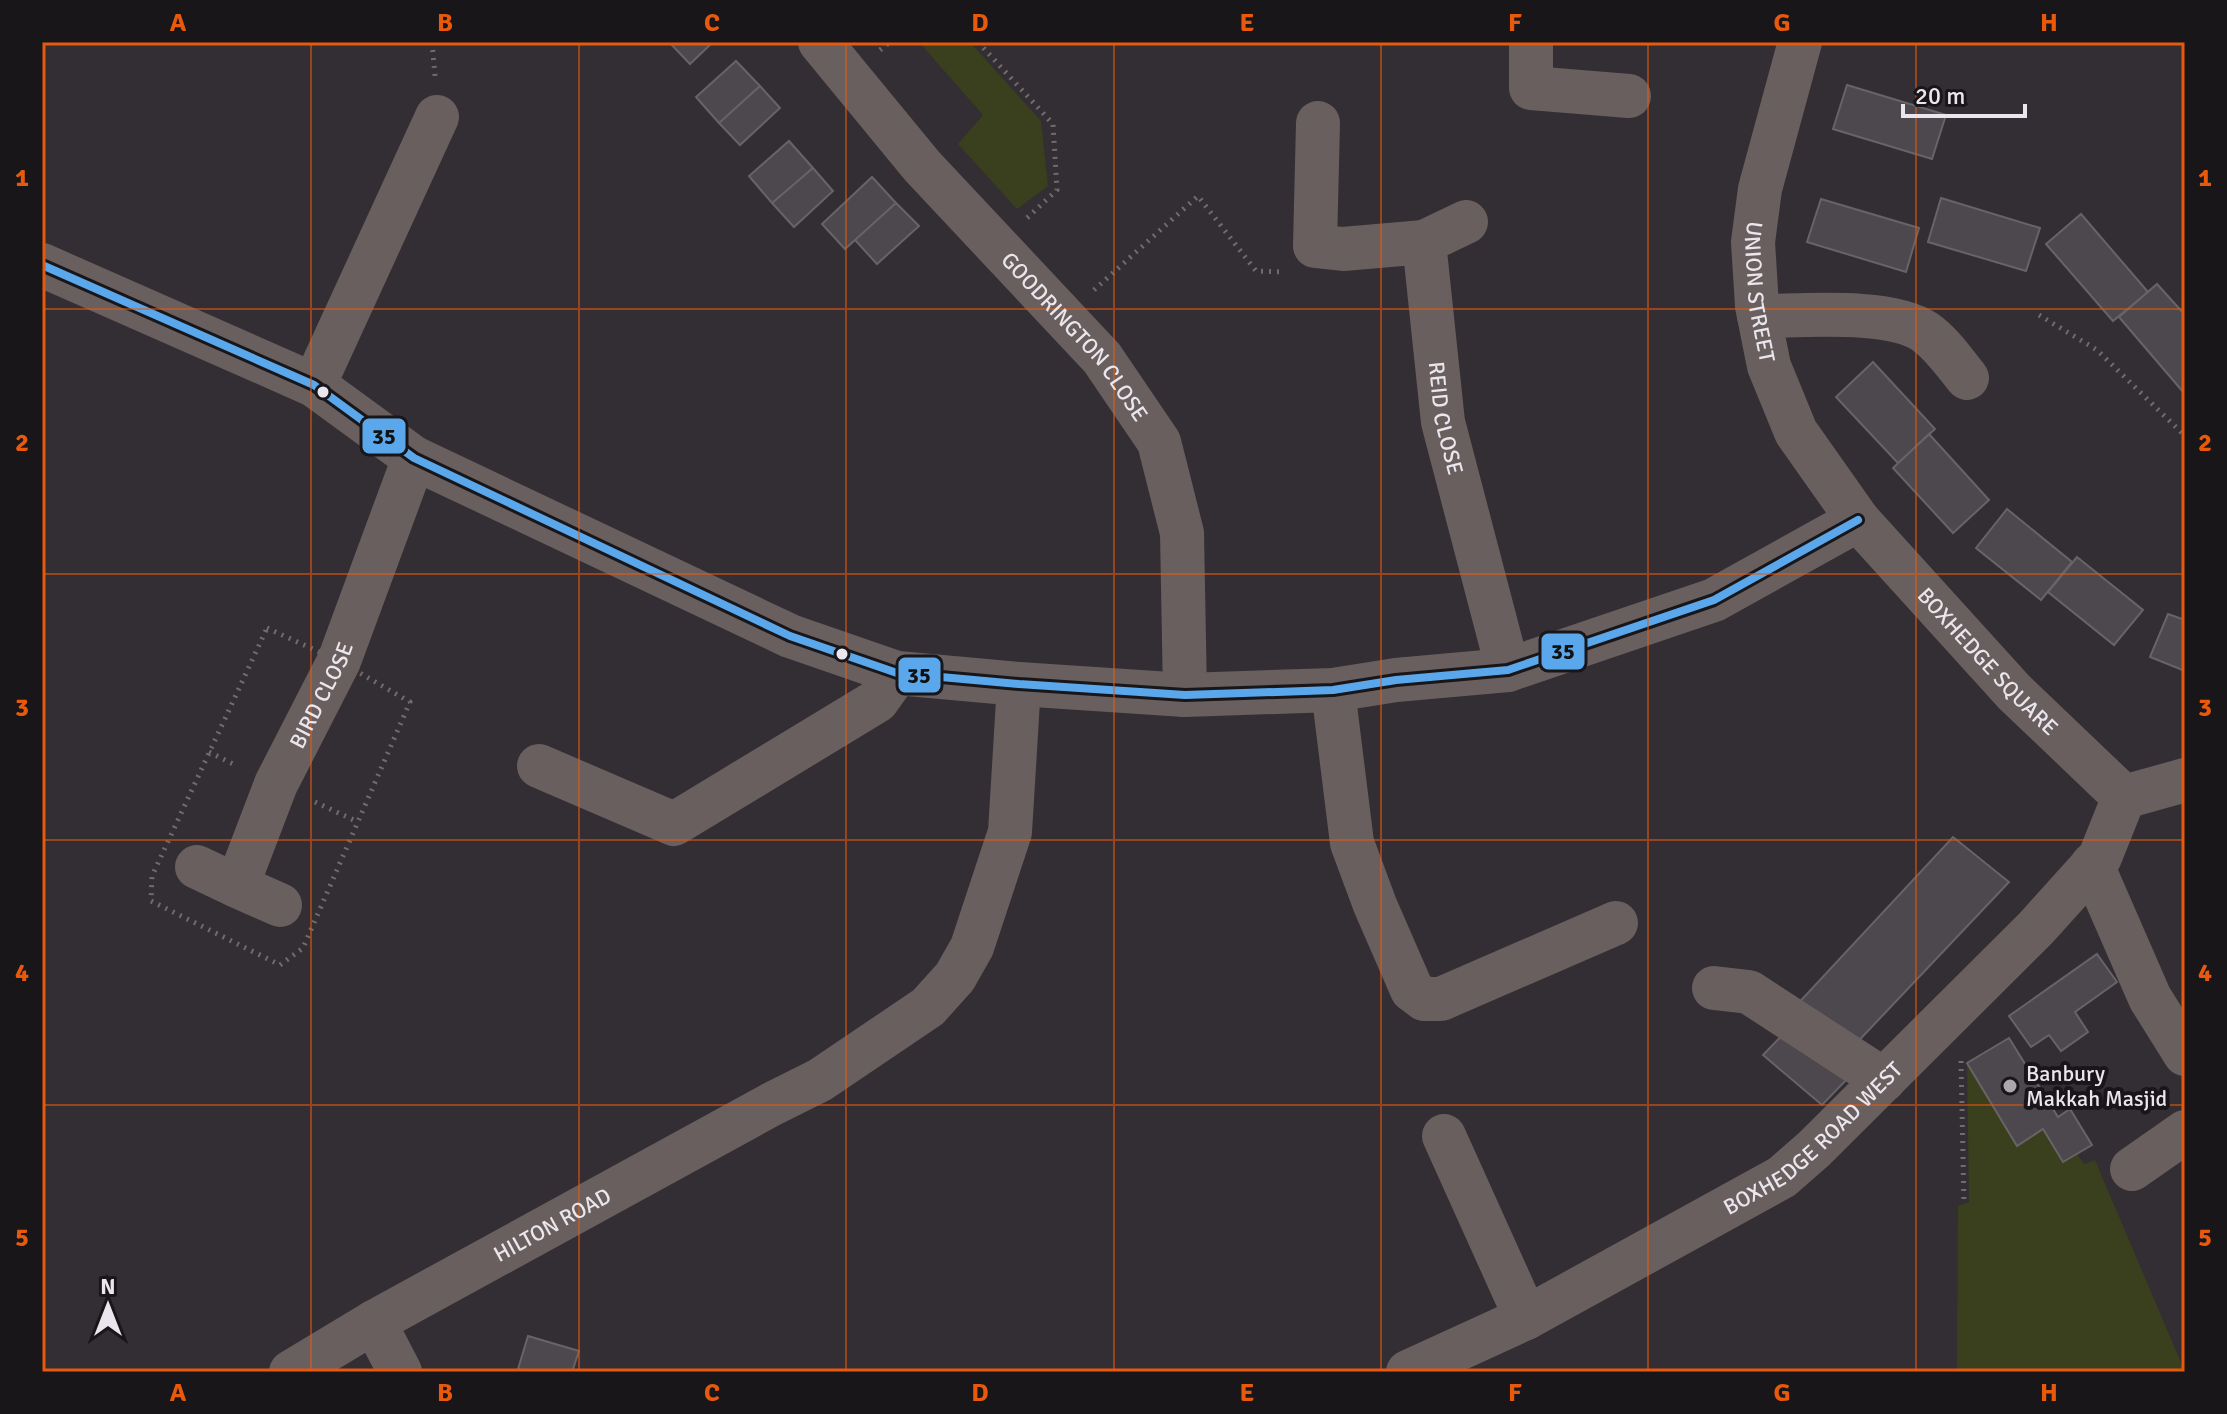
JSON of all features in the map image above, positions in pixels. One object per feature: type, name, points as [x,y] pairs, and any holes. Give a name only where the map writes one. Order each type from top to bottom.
[{"type":"street","name":"GOODRINGTON CLOSE","points":[[820,42],[922,166],[1102,358],[1159,442],[1182,533],[1185,695]]},
{"type":"street","points":[[1531,42],[1531,88],[1629,96]]},
{"type":"street","name":"UNION STREET","points":[[1800,42],[1760,189],[1753,242],[1759,316],[1769,366],[1796,432],[1858,520]]},
{"type":"street","points":[[314,385],[437,117]]},
{"type":"street","points":[[1318,123],[1315,246],[1343,249],[1424,242],[1466,222]]},
{"type":"street","name":"REID CLOSE","points":[[1424,242],[1443,422],[1508,670]]},
{"type":"street","points":[[42,265],[314,385],[414,458],[790,636],[897,673],[1185,695],[1333,690],[1396,680],[1508,670],[1714,600],[1858,520]]},
{"type":"street","points":[[1759,316],[1891,319],[1923,331],[1967,378]]},
{"type":"street","name":"BIRD CLOSE","points":[[237,886],[276,784],[339,661],[414,458]]},
{"type":"street","name":"BOXHEDGE SQUARE","points":[[1858,520],[2014,692],[2124,797]]},
{"type":"street","points":[[539,766],[674,824],[877,701],[897,673]]},
{"type":"street","name":"HILTON ROAD","points":[[291,1372],[374,1322],[820,1080],[928,1007],[955,977],[972,947],[1010,832],[1019,684]]},
{"type":"street","points":[[1333,690],[1352,843],[1412,990],[1424,999],[1441,999],[1616,923]]},
{"type":"street","points":[[2124,797],[2185,780]]},
{"type":"street","name":"BOXHEDGE ROAD WEST","points":[[1408,1372],[1526,1318],[1782,1177],[1814,1149],[2036,928],[2100,857],[2124,797]]},
{"type":"street","points":[[2092,865],[2150,998],[2185,1054]]},
{"type":"street","points":[[197,867],[280,905]]},
{"type":"street","points":[[1714,988],[1749,992],[1884,1080]]},
{"type":"street","points":[[2132,1169],[2185,1132]]},
{"type":"street","points":[[1444,1136],[1526,1318]]},
{"type":"street","points":[[374,1322],[400,1372]]},
{"type":"path","points":[[978,42],[1053,124],[1057,190],[997,246]]},
{"type":"path","points":[[1063,317],[1198,196],[1256,271],[1285,272]]},
{"type":"path","points":[[2039,315],[2097,350],[2185,436]]},
{"type":"path","points":[[1960,1004],[1964,1204]]},
{"type":"green space","points":[[919,42],[970,42],[1041,121],[1048,186],[1017,209],[958,144],[983,115]]},
{"type":"green space","points":[[1967,1063],[2017,1145],[2043,1129],[2063,1162],[2077,1154],[2084,1164],[2095,1160],[2185,1372],[1957,1372],[1958,1206],[1969,1202]]},
{"type":"building","points":[[669,42],[713,42],[690,64]]},
{"type":"building","points":[[736,61],[760,86],[719,123],[696,97]]},
{"type":"building","points":[[1847,85],[1946,115],[1932,159],[1833,129]]},
{"type":"building","points":[[760,86],[780,108],[740,145],[719,123]]},
{"type":"building","points":[[789,141],[813,168],[772,203],[749,176]]},
{"type":"building","points":[[813,168],[833,191],[794,227],[772,203]]},
{"type":"building","points":[[872,177],[896,203],[845,249],[822,224]]},
{"type":"building","points":[[1941,198],[2040,228],[2026,271],[1928,242]]},
{"type":"building","points":[[1821,199],[1919,228],[1906,272],[1807,242]]},
{"type":"building","points":[[896,203],[919,226],[877,264],[855,240]]},
{"type":"building","points":[[2081,214],[2148,292],[2113,321],[2046,244]]},
{"type":"building","points":[[2157,284],[2185,315],[2184,393],[2119,317]]},
{"type":"building","points":[[1873,362],[1935,429],[1898,463],[1836,397]]},
{"type":"building","points":[[1929,434],[1989,500],[1953,533],[1893,468]]},
{"type":"building","points":[[2007,509],[2072,562],[2041,600],[1976,548]]},
{"type":"building","points":[[2077,557],[2143,610],[2114,645],[2048,592]]},
{"type":"building","points":[[2168,614],[2185,620],[2185,671],[2150,657]]},
{"type":"building","points":[[1953,837],[2009,882],[1848,1052],[1791,1011]]},
{"type":"building","points":[[2097,954],[2117,982],[2075,1012],[2088,1032],[2061,1051],[2049,1035],[2031,1047],[2009,1016]]},
{"type":"building","points":[[1791,1026],[1855,1071],[1822,1105],[1763,1055]]},
{"type":"building","name":"Banbury Makkah Masjid","points":[[2009,1038],[2058,1117],[2070,1109],[2092,1145],[2063,1162],[2043,1129],[2017,1146],[1967,1063]]},
{"type":"building","points":[[528,1336],[579,1351],[572,1372],[528,1372],[518,1369]]},
{"type":"transit line","name":"35","points":[[42,265],[314,385],[414,458],[790,636],[897,673],[1185,695],[1333,690],[1396,680],[1508,670],[1714,600],[1858,520]]},
{"type":"place","name":"Banbury Makkah Masjid","points":[[2010,1086]]}]
